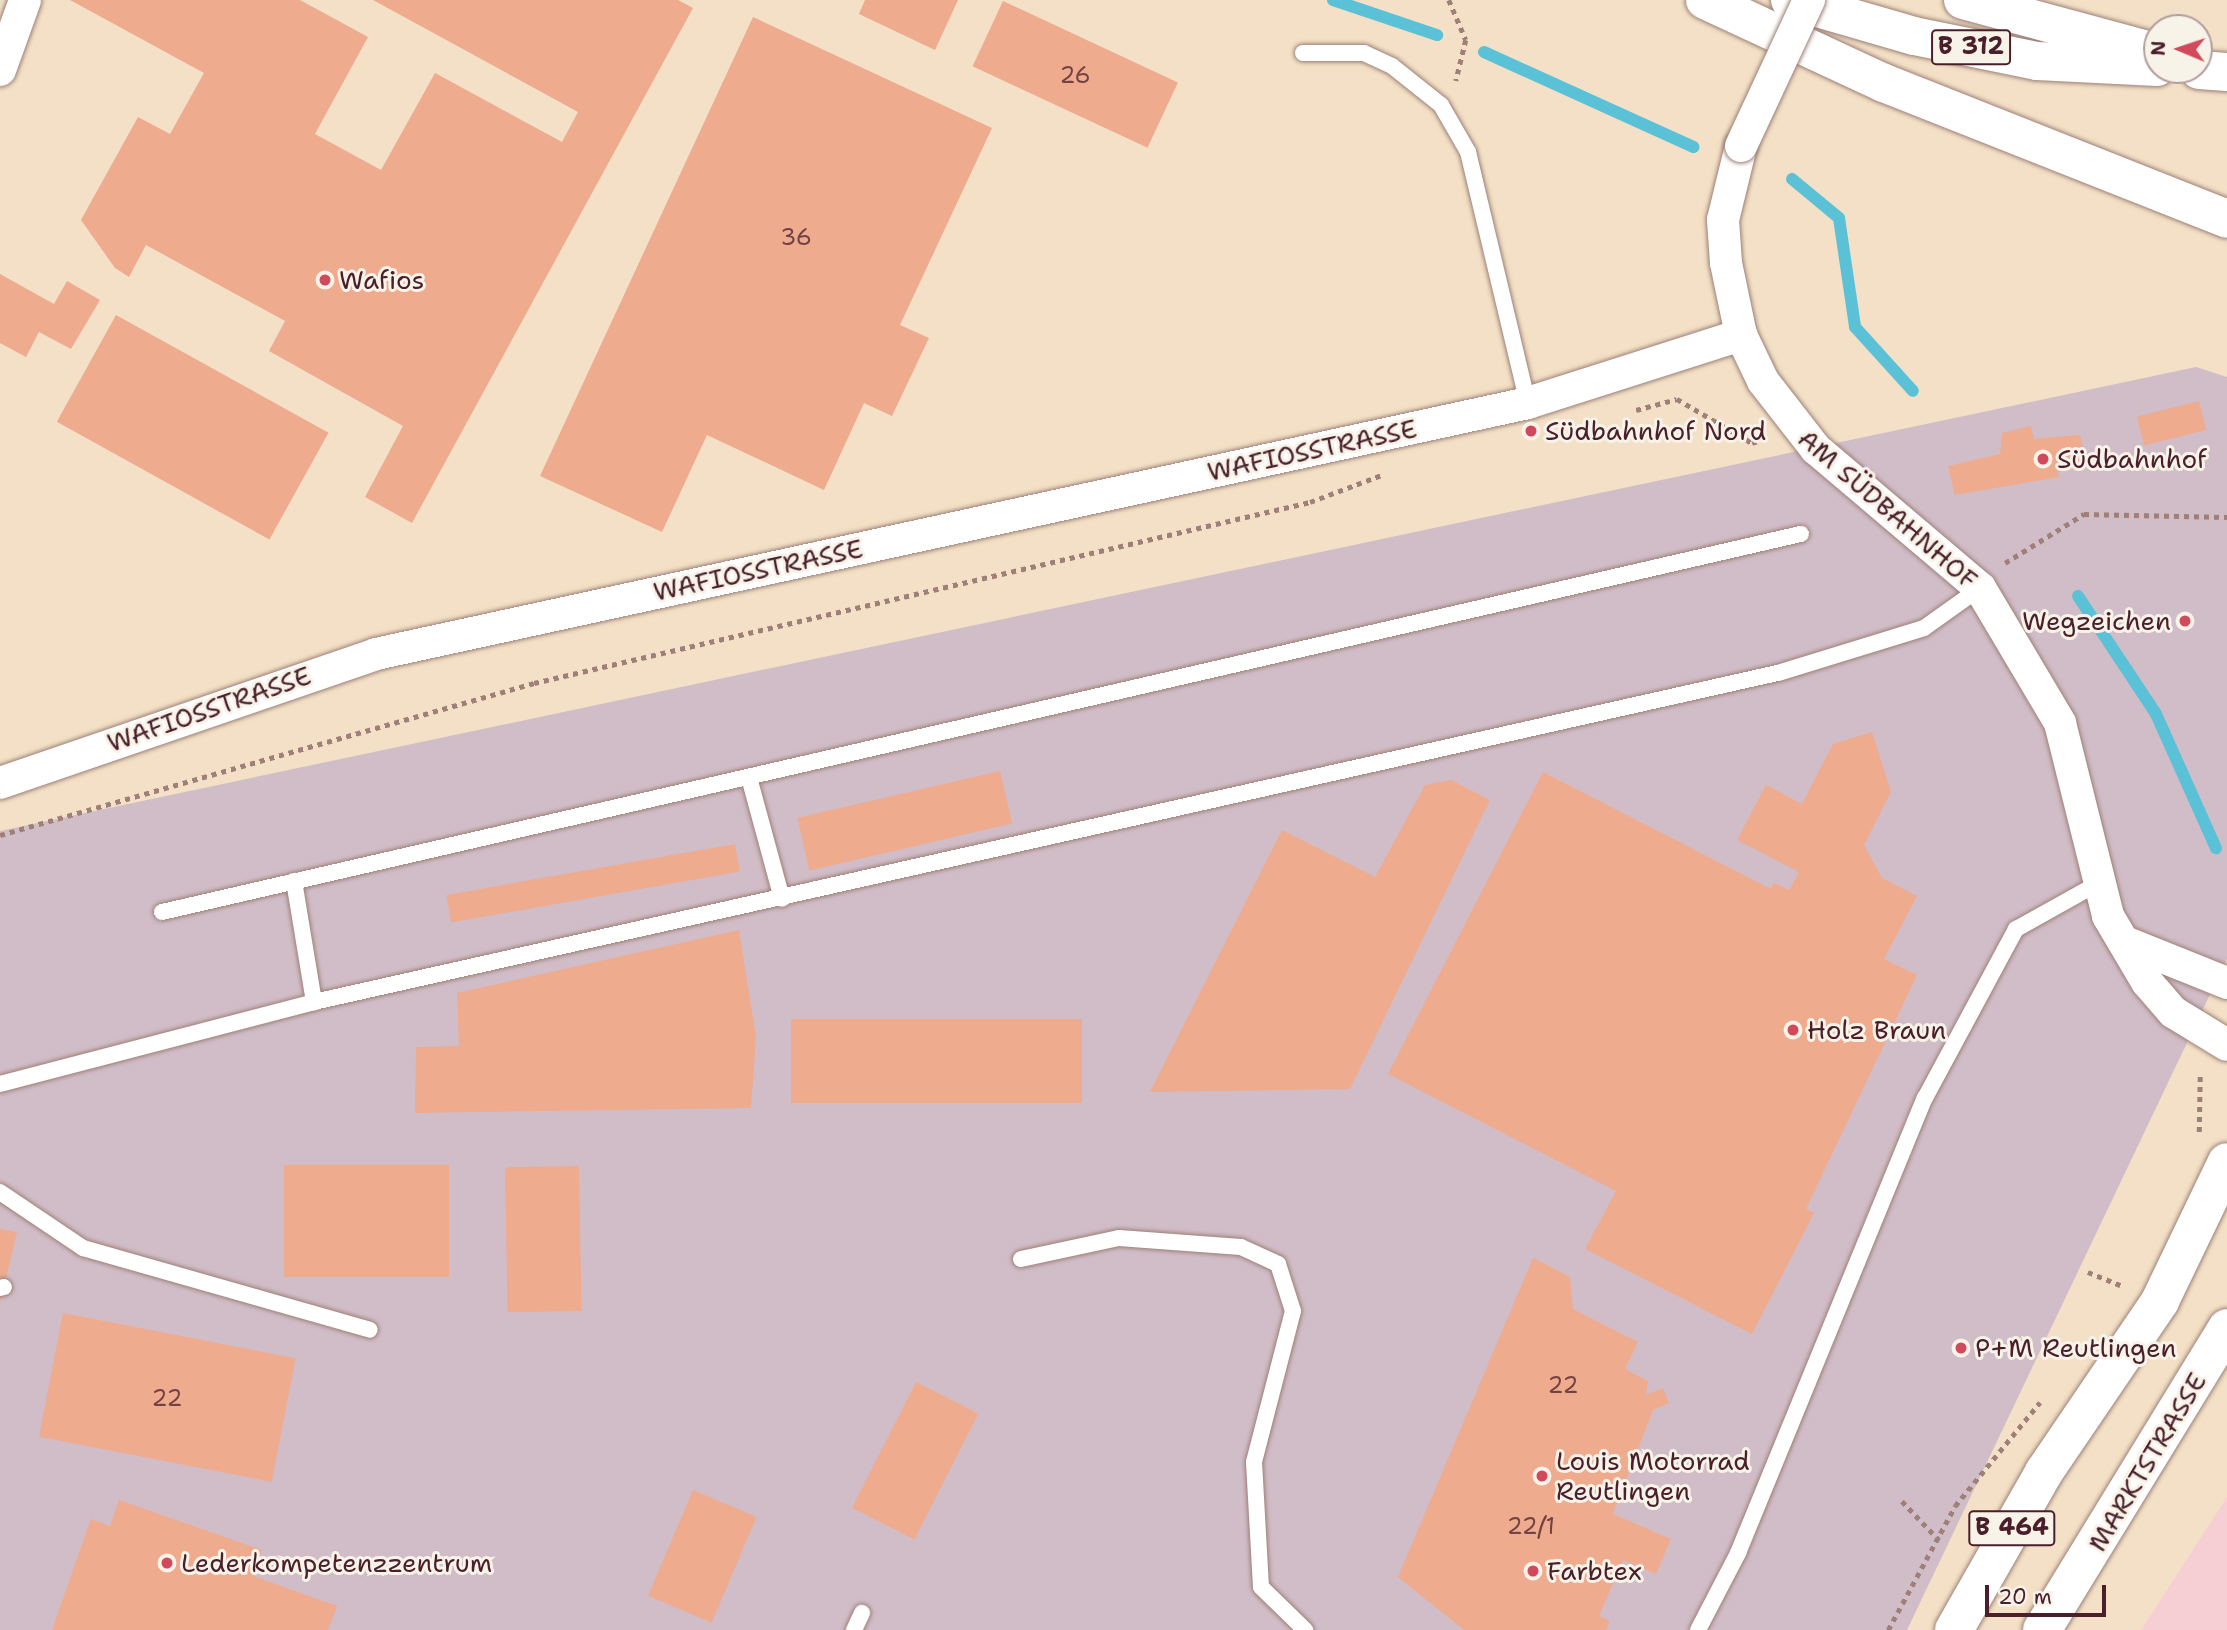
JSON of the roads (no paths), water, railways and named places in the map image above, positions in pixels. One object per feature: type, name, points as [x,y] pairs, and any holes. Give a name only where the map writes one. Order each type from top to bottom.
[{"type":"main road","name":"B 312","points":[[1705,0],[1884,83],[2227,219]]},
{"type":"main road","name":"B 312","points":[[1790,0],[1914,36],[2037,61],[2143,66]]},
{"type":"main road","name":"B 312","points":[[1962,0],[2143,49]]},
{"type":"main road","name":"B 464","points":[[1954,1630],[2044,1472],[2160,1301],[2227,1162]]},
{"type":"main road","name":"MARKTSTRASSE","points":[[2042,1630],[2227,1328]]},
{"type":"street","points":[[0,70],[25,0]]},
{"type":"street","name":"AM SÜDBAHNHOF","points":[[1809,0],[1741,146],[1723,220],[1741,335],[1796,429],[1980,588],[2060,723],[2097,884],[2125,942],[2173,1012],[2227,1045]]},
{"type":"street","name":"WAFIOSSTRASSE","points":[[0,783],[376,654],[1528,403],[1741,335]]},
{"type":"street","points":[[2125,942],[2227,983]]},
{"type":"lane","points":[[1303,53],[1364,52],[1392,65],[1441,105],[1468,152],[1528,403]]},
{"type":"lane","points":[[162,912],[750,781],[1801,534]]},
{"type":"lane","points":[[0,1084],[314,1002],[782,900],[1778,673],[1924,628],[1980,588]]},
{"type":"lane","points":[[750,781],[782,900]]},
{"type":"lane","points":[[295,881],[314,1002]]},
{"type":"lane","points":[[1698,1630],[1738,1553],[1925,1098],[2016,929],[2097,884]]},
{"type":"lane","points":[[0,1192],[83,1248],[370,1329]]},
{"type":"lane","points":[[1021,1259],[1119,1238],[1241,1247],[1278,1264],[1293,1311],[1254,1462],[1261,1587],[1305,1630]]},
{"type":"lane","points":[[854,1630],[862,1613]]},
{"type":"waterway","points":[[1333,0],[1437,35]]},
{"type":"waterway","points":[[1484,52],[1693,147]]},
{"type":"waterway","points":[[1792,179],[1839,218],[1855,327],[1913,391]]},
{"type":"waterway","points":[[2078,596],[2156,714],[2216,848]]},
{"type":"place","name":"Wafios","points":[[325,280]]},
{"type":"place","name":"Südbahnhof Nord","points":[[1531,431]]},
{"type":"place","name":"Südbahnhof","points":[[2043,459]]},
{"type":"place","name":"Wegzeichen","points":[[2185,621]]},
{"type":"place","name":"Holz Braun","points":[[1793,1030]]},
{"type":"place","name":"P+M Reutlingen","points":[[1961,1348]]},
{"type":"place","name":"Louis Motorrad Reutlingen","points":[[1542,1476]]},
{"type":"place","name":"Lederkompetenzzentrum","points":[[167,1563]]},
{"type":"place","name":"Farbtex","points":[[1533,1571]]}]
